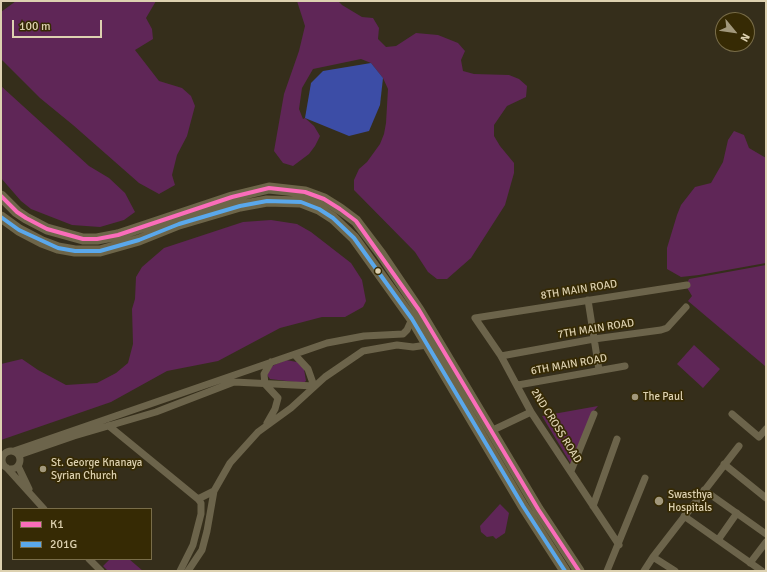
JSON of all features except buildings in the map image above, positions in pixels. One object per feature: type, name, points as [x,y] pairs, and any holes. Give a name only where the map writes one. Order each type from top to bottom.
[{"type":"main road","points":[[1,196],[17,212],[47,229],[83,239],[97,239],[135,230],[250,191],[269,188],[291,190],[324,199],[340,209],[356,221],[381,254],[419,310],[538,509],[579,571]]},
{"type":"main road","points":[[1,217],[19,230],[53,246],[75,251],[100,251],[139,240],[179,224],[240,206],[267,201],[301,202],[319,209],[344,227],[377,269],[412,319],[508,481],[565,571]]},
{"type":"street","name":"8TH MAIN ROAD","points":[[475,318],[687,285]]},
{"type":"street","points":[[588,300],[599,370]]},
{"type":"street","name":"7TH MAIN ROAD","points":[[501,356],[594,339],[667,328],[686,307]]},
{"type":"street","name":"2ND CROSS ROAD","points":[[475,318],[501,356],[518,385],[531,412],[619,545]]},
{"type":"street","points":[[17,453],[271,362],[333,342],[386,334],[403,334],[407,330],[412,319]]},
{"type":"street","points":[[188,571],[202,550],[211,513],[214,491],[230,463],[266,425],[291,408],[314,386],[363,351],[397,345],[413,347],[427,344]]},
{"type":"street","points":[[295,355],[308,369],[314,386]]},
{"type":"street","points":[[266,425],[275,409],[278,398],[265,384],[264,374],[271,362]]},
{"type":"street","name":"6TH MAIN ROAD","points":[[518,385],[625,366]]},
{"type":"street","points":[[3,461],[8,451],[17,453],[156,412],[234,382],[314,386]]},
{"type":"street","points":[[491,431],[531,412]]},
{"type":"street","points":[[571,472],[594,414]]},
{"type":"street","points":[[732,414],[759,437],[766,430]]},
{"type":"street","points":[[109,426],[201,503],[202,514],[193,545],[180,571]]},
{"type":"street","points":[[593,506],[617,439]]},
{"type":"street","points":[[644,571],[684,516],[739,446]]},
{"type":"street","points":[[3,461],[13,469],[18,466],[20,460],[17,453]]},
{"type":"street","points":[[3,461],[43,508]]},
{"type":"street","points":[[724,464],[766,498]]},
{"type":"street","points":[[18,466],[31,494]]},
{"type":"street","points":[[607,571],[619,545],[645,478]]},
{"type":"street","points":[[704,490],[766,534]]},
{"type":"street","points":[[198,499],[214,491]]},
{"type":"street","points":[[718,540],[737,514]]},
{"type":"street","points":[[684,516],[762,571]]},
{"type":"street","points":[[750,563],[766,542]]},
{"type":"street","points":[[653,557],[675,571]]},
{"type":"street","points":[[90,560],[101,571]]},
{"type":"shaded area","points":[[16,1],[156,1],[146,18],[152,29],[153,39],[135,50],[159,81],[182,88],[191,96],[195,106],[187,136],[177,155],[172,175],[175,185],[159,194],[139,183],[40,98],[1,59],[1,12]]},
{"type":"shaded area","points":[[297,1],[338,1],[362,17],[373,18],[379,28],[378,39],[386,47],[396,46],[416,33],[438,35],[458,43],[465,51],[461,60],[463,71],[474,74],[509,75],[519,79],[527,86],[526,97],[507,106],[494,125],[494,136],[514,163],[514,173],[505,205],[471,258],[447,279],[437,279],[428,272],[415,252],[354,190],[354,180],[359,169],[367,162],[380,144],[386,123],[388,89],[383,78],[371,63],[361,59],[313,69],[302,88],[299,109],[303,119],[305,118],[314,126],[320,136],[309,154],[293,166],[283,163],[274,151],[284,94],[299,51],[305,26]]},
{"type":"shaded area","points":[[1,86],[89,166],[109,178],[125,193],[135,212],[124,220],[100,227],[72,225],[31,209],[21,201],[1,178]]},
{"type":"shaded area","points":[[734,131],[744,135],[749,148],[766,158],[766,263],[681,277],[667,269],[667,248],[677,215],[681,205],[695,187],[711,183],[723,162],[728,140]]},
{"type":"shaded area","points":[[271,220],[297,224],[311,232],[351,263],[362,280],[366,301],[363,307],[345,317],[322,317],[280,328],[218,361],[167,371],[111,402],[1,440],[1,364],[22,359],[38,370],[66,385],[97,383],[116,373],[128,363],[133,344],[132,309],[135,299],[136,277],[142,267],[164,248],[243,222]]},
{"type":"shaded area","points":[[766,265],[765,366],[688,301],[692,296],[686,286],[689,279]]},
{"type":"shaded area","points":[[694,345],[720,369],[703,388],[677,364]]},
{"type":"shaded area","points":[[286,360],[297,362],[304,369],[306,381],[303,383],[270,379],[267,375],[269,369]]},
{"type":"shaded area","points":[[598,406],[592,413],[571,464],[542,416]]},
{"type":"shaded area","points":[[500,504],[509,513],[505,533],[496,539],[493,536],[487,537],[481,532],[480,526]]},
{"type":"shaded area","points":[[109,560],[130,560],[143,571],[108,571],[103,566]]},
{"type":"water","points":[[371,63],[383,78],[380,105],[369,131],[349,136],[305,118],[311,83],[323,71]]},
{"type":"transit line","name":"K1","points":[[1,196],[17,212],[26,218],[47,229],[83,239],[97,239],[118,235],[232,197],[269,188],[305,192],[324,199],[340,209],[356,221],[419,310],[538,509],[579,571]]},
{"type":"transit line","name":"201G","points":[[1,217],[19,230],[58,248],[75,251],[100,251],[139,240],[179,224],[240,206],[267,201],[301,202],[319,209],[333,218],[354,238],[412,319],[523,506],[565,571]]},
{"type":"place","name":"The Paul","points":[[635,397]]},
{"type":"place","name":"St. George Knanaya Syrian Church","points":[[43,469]]},
{"type":"place","name":"Swasthya Hospitals","points":[[659,501]]}]
